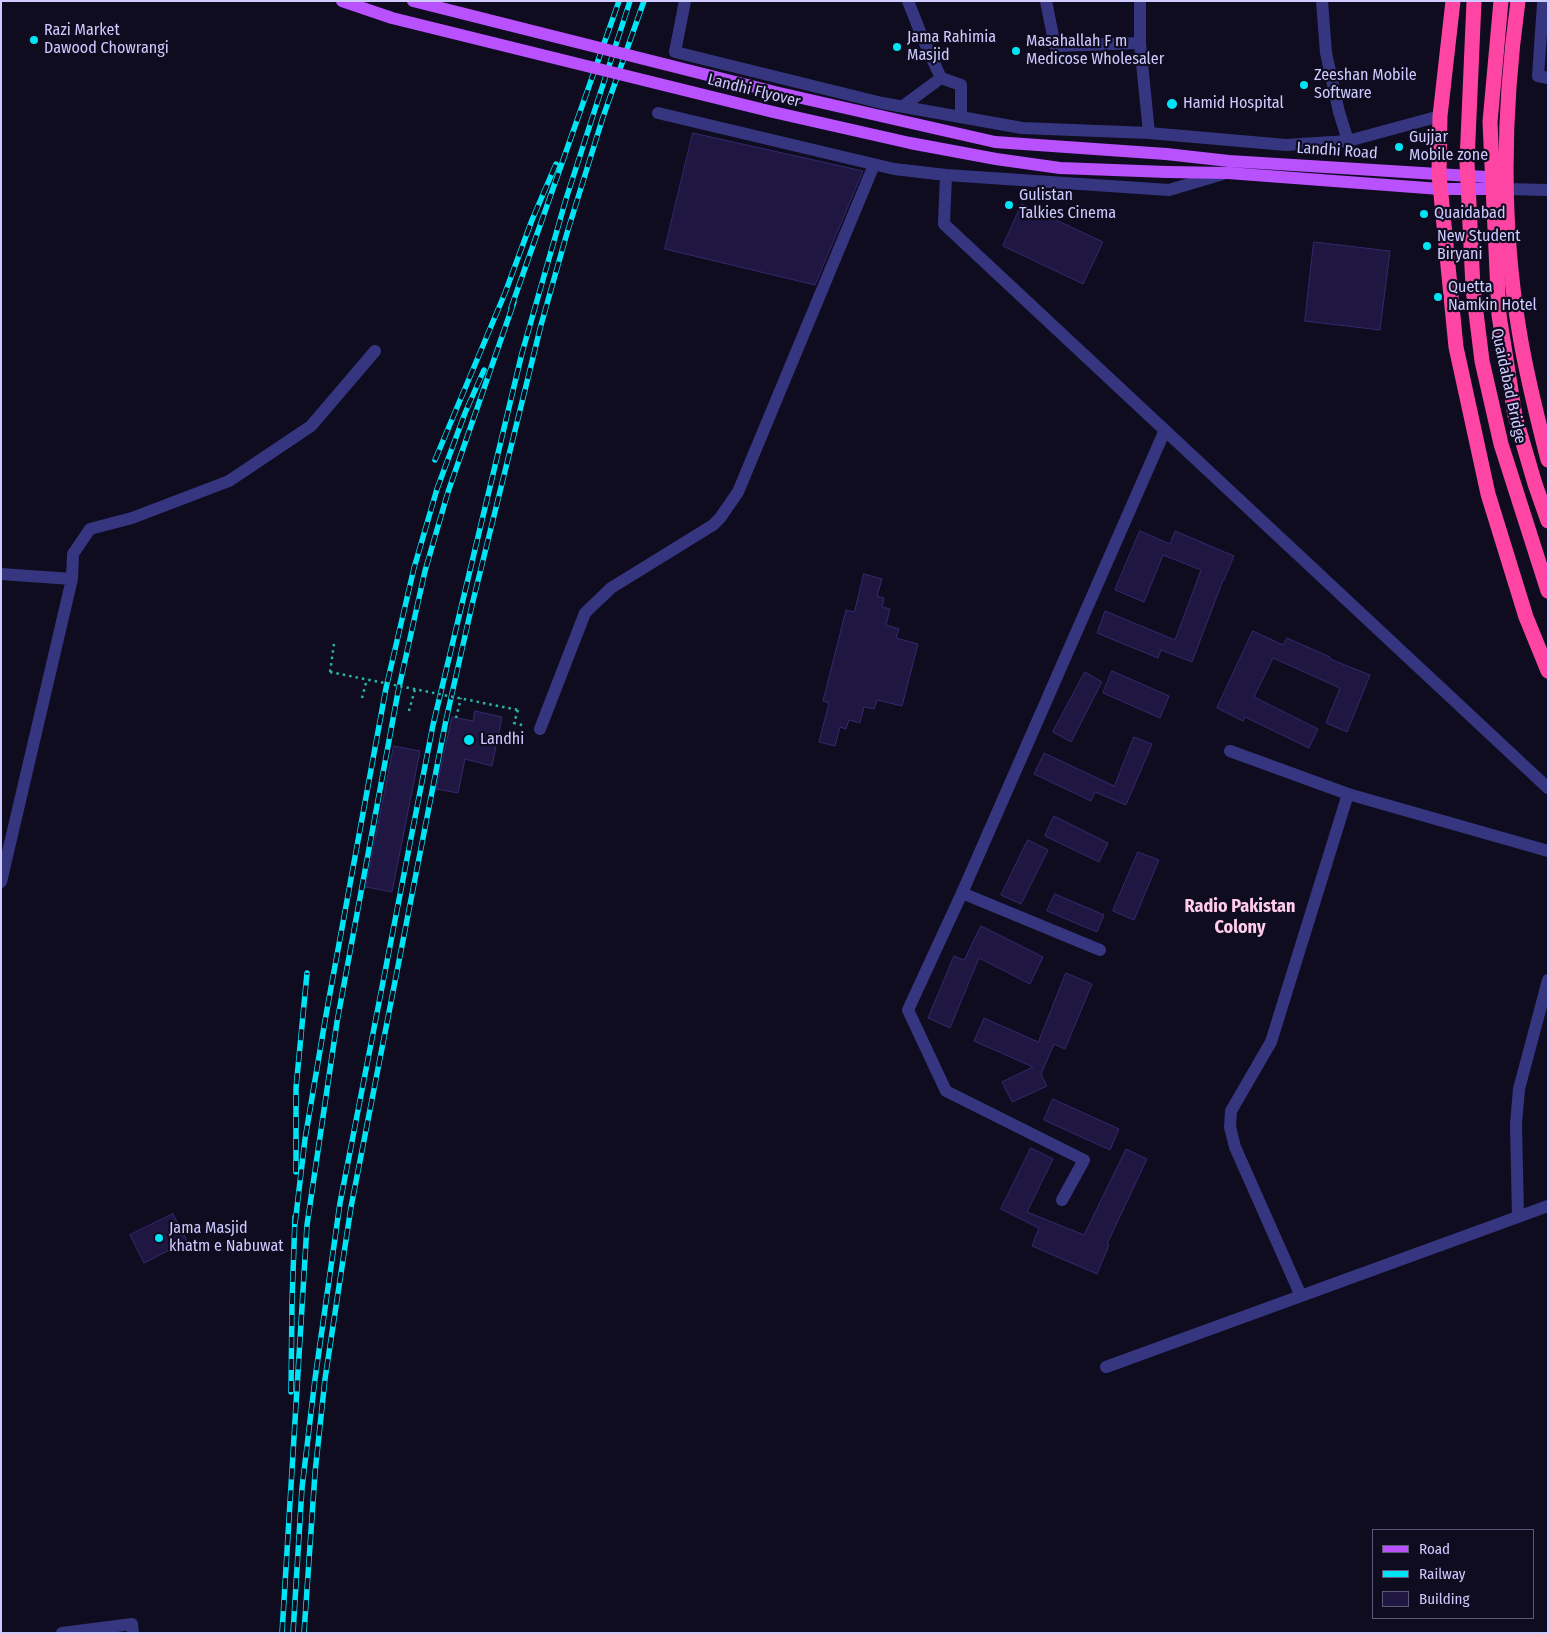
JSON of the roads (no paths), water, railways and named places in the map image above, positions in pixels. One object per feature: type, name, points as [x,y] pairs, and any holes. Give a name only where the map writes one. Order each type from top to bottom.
[{"type":"highway","points":[[1452,1],[1440,116],[1440,182],[1456,347],[1488,494],[1526,617],[1548,671]]},
{"type":"highway","name":"Quaidabad Bridge","points":[[1474,1],[1467,162],[1472,288],[1482,361],[1501,444],[1548,591]]},
{"type":"highway","name":"Quaidabad Bridge","points":[[1501,1],[1490,122],[1499,315],[1516,416],[1535,484],[1548,521]]},
{"type":"highway","points":[[1518,1],[1509,79],[1506,183],[1509,242],[1519,328],[1531,394],[1548,460]]},
{"type":"main road","name":"Landhi Flyover","points":[[342,1],[392,18],[773,112],[910,143],[996,159],[1060,168],[1228,173]]},
{"type":"main road","name":"Landhi Flyover","points":[[413,1],[775,92],[995,142],[1166,154]]},
{"type":"main road","name":"Landhi Road","points":[[1166,154],[1440,182]]},
{"type":"main road","points":[[1228,173],[1506,183]]},
{"type":"street","points":[[685,1],[675,52],[882,102],[1022,128],[1149,133],[1286,145],[1348,141],[1440,116]]},
{"type":"street","points":[[908,1],[941,78],[961,86],[961,117]]},
{"type":"street","points":[[1046,1],[1055,46],[1140,43]]},
{"type":"street","points":[[1140,1],[1140,43],[1149,133]]},
{"type":"street","points":[[1322,1],[1326,53],[1339,112],[1348,141]]},
{"type":"street","points":[[1548,4],[1543,4],[1538,76],[1548,78]]},
{"type":"street","points":[[903,106],[941,78]]},
{"type":"street","points":[[658,112],[874,165],[946,176],[1169,190],[1228,173]]},
{"type":"street","points":[[540,729],[586,613],[611,588],[713,525],[738,492],[874,165]]},
{"type":"street","points":[[946,176],[944,224],[1548,788]]},
{"type":"street","points":[[1506,183],[1548,190]]},
{"type":"street","points":[[1,882],[72,579],[74,554],[90,529],[132,518],[228,481],[311,426],[376,352]]},
{"type":"street","points":[[1062,1200],[1084,1160],[946,1091],[908,1010],[962,893],[1165,430]]},
{"type":"street","points":[[1,574],[72,579]]},
{"type":"street","points":[[1230,751],[1348,794],[1548,851]]},
{"type":"street","points":[[1301,1296],[1235,1147],[1230,1127],[1231,1111],[1271,1042],[1348,794]]},
{"type":"street","points":[[962,893],[1100,950]]},
{"type":"street","points":[[1518,1216],[1516,1124],[1519,1088],[1548,980]]},
{"type":"street","points":[[1106,1367],[1548,1206]]},
{"type":"street","points":[[62,1633],[132,1624],[134,1633]]},
{"type":"railway","points":[[511,308],[619,1]]},
{"type":"railway","points":[[293,1633],[302,1488],[315,1379],[340,1203],[433,725],[522,353],[566,199],[630,1]]},
{"type":"railway","points":[[304,1633],[315,1473],[325,1379],[351,1207],[446,720],[472,605],[541,325],[603,117],[644,1]]},
{"type":"railway","points":[[435,460],[505,293],[532,220],[556,164]]},
{"type":"railway","points":[[282,1633],[307,1225],[337,1022],[398,692],[425,571],[448,492],[514,302]]},
{"type":"railway","points":[[295,1224],[305,1139],[326,1015],[386,688],[414,568],[437,489],[465,413],[484,370]]},
{"type":"railway","points":[[296,1172],[296,1088],[307,973]]},
{"type":"railway","points":[[291,1392],[295,1217]]},
{"type":"place","name":"Razi Market Dawood Chowrangi","points":[[34,40]]},
{"type":"place","name":"Jama Rahimia Masjid","points":[[897,47]]},
{"type":"place","name":"Masahallah F m Medicose Wholesaler","points":[[1016,51]]},
{"type":"place","name":"Zeeshan Mobile Software","points":[[1304,85]]},
{"type":"place","name":"Hamid Hospital","points":[[1172,104]]},
{"type":"place","name":"Gujjar Mobile zone","points":[[1399,147]]},
{"type":"place","name":"Gulistan Talkies Cinema","points":[[1009,205]]},
{"type":"place","name":"Quaidabad","points":[[1424,214]]},
{"type":"place","name":"New Student Biryani","points":[[1427,246]]},
{"type":"place","name":"Quetta Namkin Hotel","points":[[1438,297]]},
{"type":"place","name":"Landhi","points":[[469,740]]},
{"type":"place","name":"Jama Masjid khatm e Nabuwat","points":[[159,1238]]},
{"type":"district","name":"Radio Pakistan Colony","points":[[1240,918]]}]
